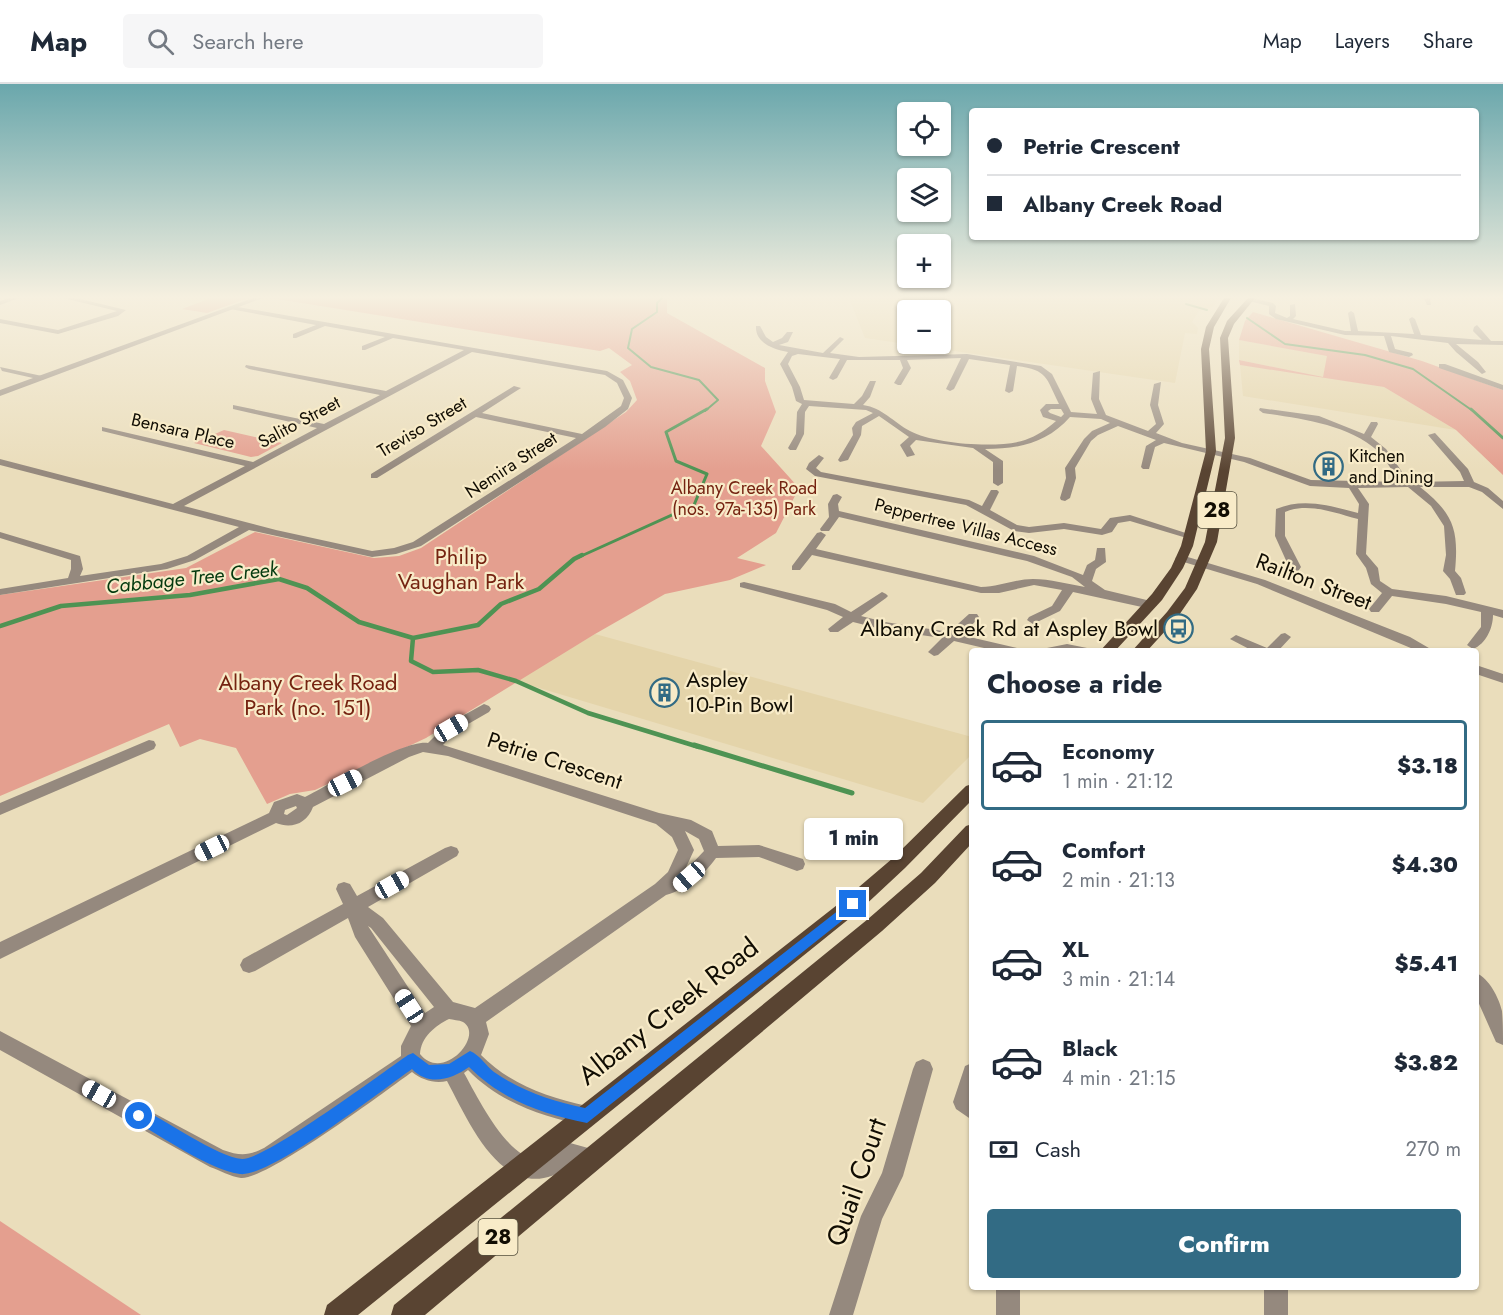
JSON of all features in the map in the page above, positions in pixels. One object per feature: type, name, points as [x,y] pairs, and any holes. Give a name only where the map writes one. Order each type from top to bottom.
[{"type":"main road","name":"28","points":[[1110,648],[1151,604],[1181,558],[1190,536],[1211,452],[1207,370],[1204,355]]},
{"type":"main road","name":"28","points":[[1142,648],[1182,602],[1203,564],[1211,542],[1228,456],[1230,427],[1225,355]]},
{"type":"main road","name":"Albany Creek Road","points":[[337,1315],[853,904],[969,795]]},
{"type":"main road","name":"28","points":[[404,1315],[875,925],[928,878],[969,834]]},
{"type":"street","points":[[0,393],[103,355]]},
{"type":"street","name":"Salito Street","points":[[173,508],[460,355]]},
{"type":"street","name":"Nemira Street","points":[[0,462],[173,508],[372,554],[396,551],[417,544],[625,407],[628,399],[624,386],[616,378],[597,371],[509,355]]},
{"type":"street","points":[[788,355],[784,364],[796,387],[798,398],[806,404],[857,406],[880,412],[914,437],[972,445],[1024,444],[1065,414],[1102,417],[1179,445],[1228,456],[1310,483],[1337,485],[1470,484],[1485,490],[1503,506]]},
{"type":"street","points":[[820,355],[879,360],[967,356],[1014,362],[1045,371],[1065,414]]},
{"type":"street","points":[[879,360],[881,355]]},
{"type":"street","points":[[1462,355],[1480,367],[1482,372]]},
{"type":"street","points":[[950,388],[956,369],[967,356]]},
{"type":"street","points":[[833,378],[844,358]]},
{"type":"street","points":[[898,383],[907,368],[903,359]]},
{"type":"street","points":[[1009,391],[1014,362]]},
{"type":"street","points":[[1442,366],[1503,388]]},
{"type":"street","points":[[249,367],[388,394]]},
{"type":"street","points":[[2,369],[42,378]]},
{"type":"street","points":[[1097,374],[1095,399],[1102,417]]},
{"type":"street","points":[[857,406],[866,397],[873,383]]},
{"type":"street","points":[[1151,433],[1160,424],[1154,405],[1158,384]]},
{"type":"street","name":"Treviso Street","points":[[374,476],[517,388]]},
{"type":"street","points":[[793,448],[800,434],[801,412],[806,404]]},
{"type":"street","points":[[236,407],[326,427]]},
{"type":"street","points":[[1263,410],[1319,419],[1366,438],[1383,451],[1402,478],[1435,504],[1449,526],[1451,555],[1449,571],[1455,578],[1460,593]]},
{"type":"street","points":[[843,460],[859,424],[880,412]]},
{"type":"street","points":[[475,414],[584,436]]},
{"type":"street","points":[[1065,498],[1071,478],[1070,468],[1088,439],[1095,432],[1119,422]]},
{"type":"street","points":[[1366,438],[1374,424]]},
{"type":"street","name":"Bensara Place","points":[[105,429],[254,465]]},
{"type":"street","points":[[1432,435],[1440,449],[1464,470],[1470,484]]},
{"type":"street","points":[[910,455],[904,445],[914,437]]},
{"type":"street","points":[[1146,467],[1151,446],[1165,439]]},
{"type":"street","points":[[972,445],[998,462],[996,488],[985,510]]},
{"type":"street","points":[[819,459],[812,465],[811,470],[818,474],[954,499],[985,510],[1014,528],[1029,530],[1064,526],[1101,542]]},
{"type":"street","points":[[796,568],[834,517],[834,494],[839,478]]},
{"type":"street","points":[[1351,484],[1364,504],[1361,554],[1372,568],[1375,582],[1389,592],[1446,600],[1503,614]]},
{"type":"street","points":[[1288,578],[1295,567],[1280,536],[1280,510],[1287,506],[1304,505],[1364,517]]},
{"type":"street","name":"Peppertree Villas Access","points":[[834,513],[1030,558],[1087,581],[1101,593]]},
{"type":"street","points":[[1087,581],[1091,567],[1100,561],[1101,542],[1114,520],[1130,518],[1190,536]]},
{"type":"street","points":[[0,592],[163,567],[191,558],[248,526]]},
{"type":"street","points":[[0,535],[76,558],[77,569],[73,580]]},
{"type":"street","points":[[809,551],[981,590],[999,590],[1017,584],[1034,582],[1151,604]]},
{"type":"street","name":"Railton Street","points":[[1181,558],[1274,587],[1422,648]]},
{"type":"street","points":[[744,585],[831,607],[859,620],[950,636],[1000,648]]},
{"type":"street","points":[[1033,620],[1040,614],[1053,612],[1063,602],[1068,590]]},
{"type":"street","points":[[1375,609],[1389,592]]},
{"type":"street","points":[[834,629],[882,596]]},
{"type":"street","points":[[1473,645],[1487,627],[1487,610]]},
{"type":"street","points":[[934,652],[973,617]]},
{"type":"street","points":[[1274,648],[1285,637]]},
{"type":"street","points":[[1236,639],[1257,648]]},
{"type":"street","points":[[1479,670],[1503,679]]},
{"type":"street","points":[[0,951],[275,817],[280,820],[295,819],[304,811],[305,804],[404,753],[422,747],[432,747],[451,728],[484,709]]},
{"type":"street","points":[[0,809],[149,745]]},
{"type":"street","name":"Petrie Crescent","points":[[432,747],[658,819],[685,824],[706,835],[712,852],[699,869],[680,885],[661,889]]},
{"type":"street","name":"Petrie Crescent","points":[[475,1019],[661,889],[674,876],[686,850],[678,832],[658,819]]},
{"type":"street","points":[[712,852],[759,851],[797,864]]},
{"type":"street","points":[[249,965],[451,852]]},
{"type":"street","points":[[344,889],[354,906],[361,932],[422,1025]]},
{"type":"street","points":[[354,906],[377,923],[448,1010]]},
{"type":"street","points":[[1482,998],[1503,1036]]},
{"type":"street","points":[[448,1010],[459,1010],[475,1019],[480,1039],[461,1064],[443,1073],[428,1072],[418,1067],[413,1060],[411,1050],[413,1038],[422,1025],[448,1010]]},
{"type":"street","points":[[0,1040],[218,1159],[242,1167],[255,1164],[295,1142],[413,1060]]},
{"type":"street","points":[[461,1064],[488,1076],[530,1101],[551,1109],[587,1116]]},
{"type":"street","points":[[461,1064],[496,1144],[523,1167],[530,1170],[545,1169],[570,1154],[591,1158]]},
{"type":"street","name":"Quail Court","points":[[841,1315],[872,1216],[892,1176],[923,1069]]},
{"type":"street","points":[[1008,1290],[1008,1315]]},
{"type":"street","points":[[1276,1290],[1276,1315]]},
{"type":"shaded area","points":[[985,355],[1181,355],[1175,383]]},
{"type":"shaded area","points":[[1239,355],[1328,356],[1323,377],[1384,387],[1456,430],[1243,396],[1240,365],[1308,374],[1239,360]]},
{"type":"shaded area","points":[[595,634],[969,736],[969,757],[923,803],[516,681]]},
{"type":"green space","points":[[619,355],[743,355],[765,368],[765,381],[776,412],[761,446],[799,488],[776,533],[737,558],[766,565],[730,580],[665,594],[595,634],[426,738],[315,790],[290,794],[267,804],[236,748],[200,739],[180,747],[169,724],[0,796],[0,595],[186,568],[255,532],[374,558],[399,556],[421,548],[626,412],[637,400],[630,381],[620,372],[632,365]]},
{"type":"green space","points":[[1324,355],[1403,355],[1503,390],[1503,475],[1456,430],[1384,387],[1240,365],[1239,360],[1323,377],[1327,356]]},
{"type":"green space","points":[[224,430],[282,443],[258,456],[251,457],[194,443]]},
{"type":"green space","points":[[0,1221],[141,1315],[0,1315]]},
{"type":"waterway","name":"Cabbage Tree Creek","points":[[637,355],[651,367],[699,380],[718,400],[705,411]]},
{"type":"waterway","points":[[1367,355],[1413,369],[1473,411]]},
{"type":"waterway","name":"Cabbage Tree Creek","points":[[579,557],[694,505],[707,474],[676,461],[666,432],[707,409]]},
{"type":"waterway","points":[[1471,409],[1503,438]]},
{"type":"waterway","name":"Cabbage Tree Creek","points":[[413,638],[478,625],[501,604],[539,589],[574,559],[582,555]]},
{"type":"waterway","name":"Cabbage Tree Creek","points":[[0,626],[61,606],[190,595],[279,579],[307,588],[359,622],[413,638]]},
{"type":"waterway","points":[[413,638],[411,661],[433,672],[478,670],[516,681],[588,713],[699,747]]},
{"type":"waterway","points":[[694,745],[852,793]]},
{"type":"place","name":"Kitchen and Dining","points":[[1328,466]]},
{"type":"place","name":"Albany Creek Rd at Aspley Bowl","points":[[1179,628]]},
{"type":"place","name":"Aspley 10-Pin Bowl","points":[[665,692]]},
{"type":"route","points":[[139,1116],[218,1159],[242,1167],[272,1156],[295,1142],[413,1060],[418,1067],[428,1072],[443,1073],[470,1058],[488,1076],[530,1101],[551,1109],[587,1116],[853,904]]},
{"type":"park label","name":"Albany Creek Road (nos. 97a-135) Park","points":[[744,498]]},
{"type":"park label","name":"Philip Vaughan Park","points":[[461,569]]},
{"type":"park label","name":"Albany Creek Road Park (no. 151)","points":[[308,694]]}]
